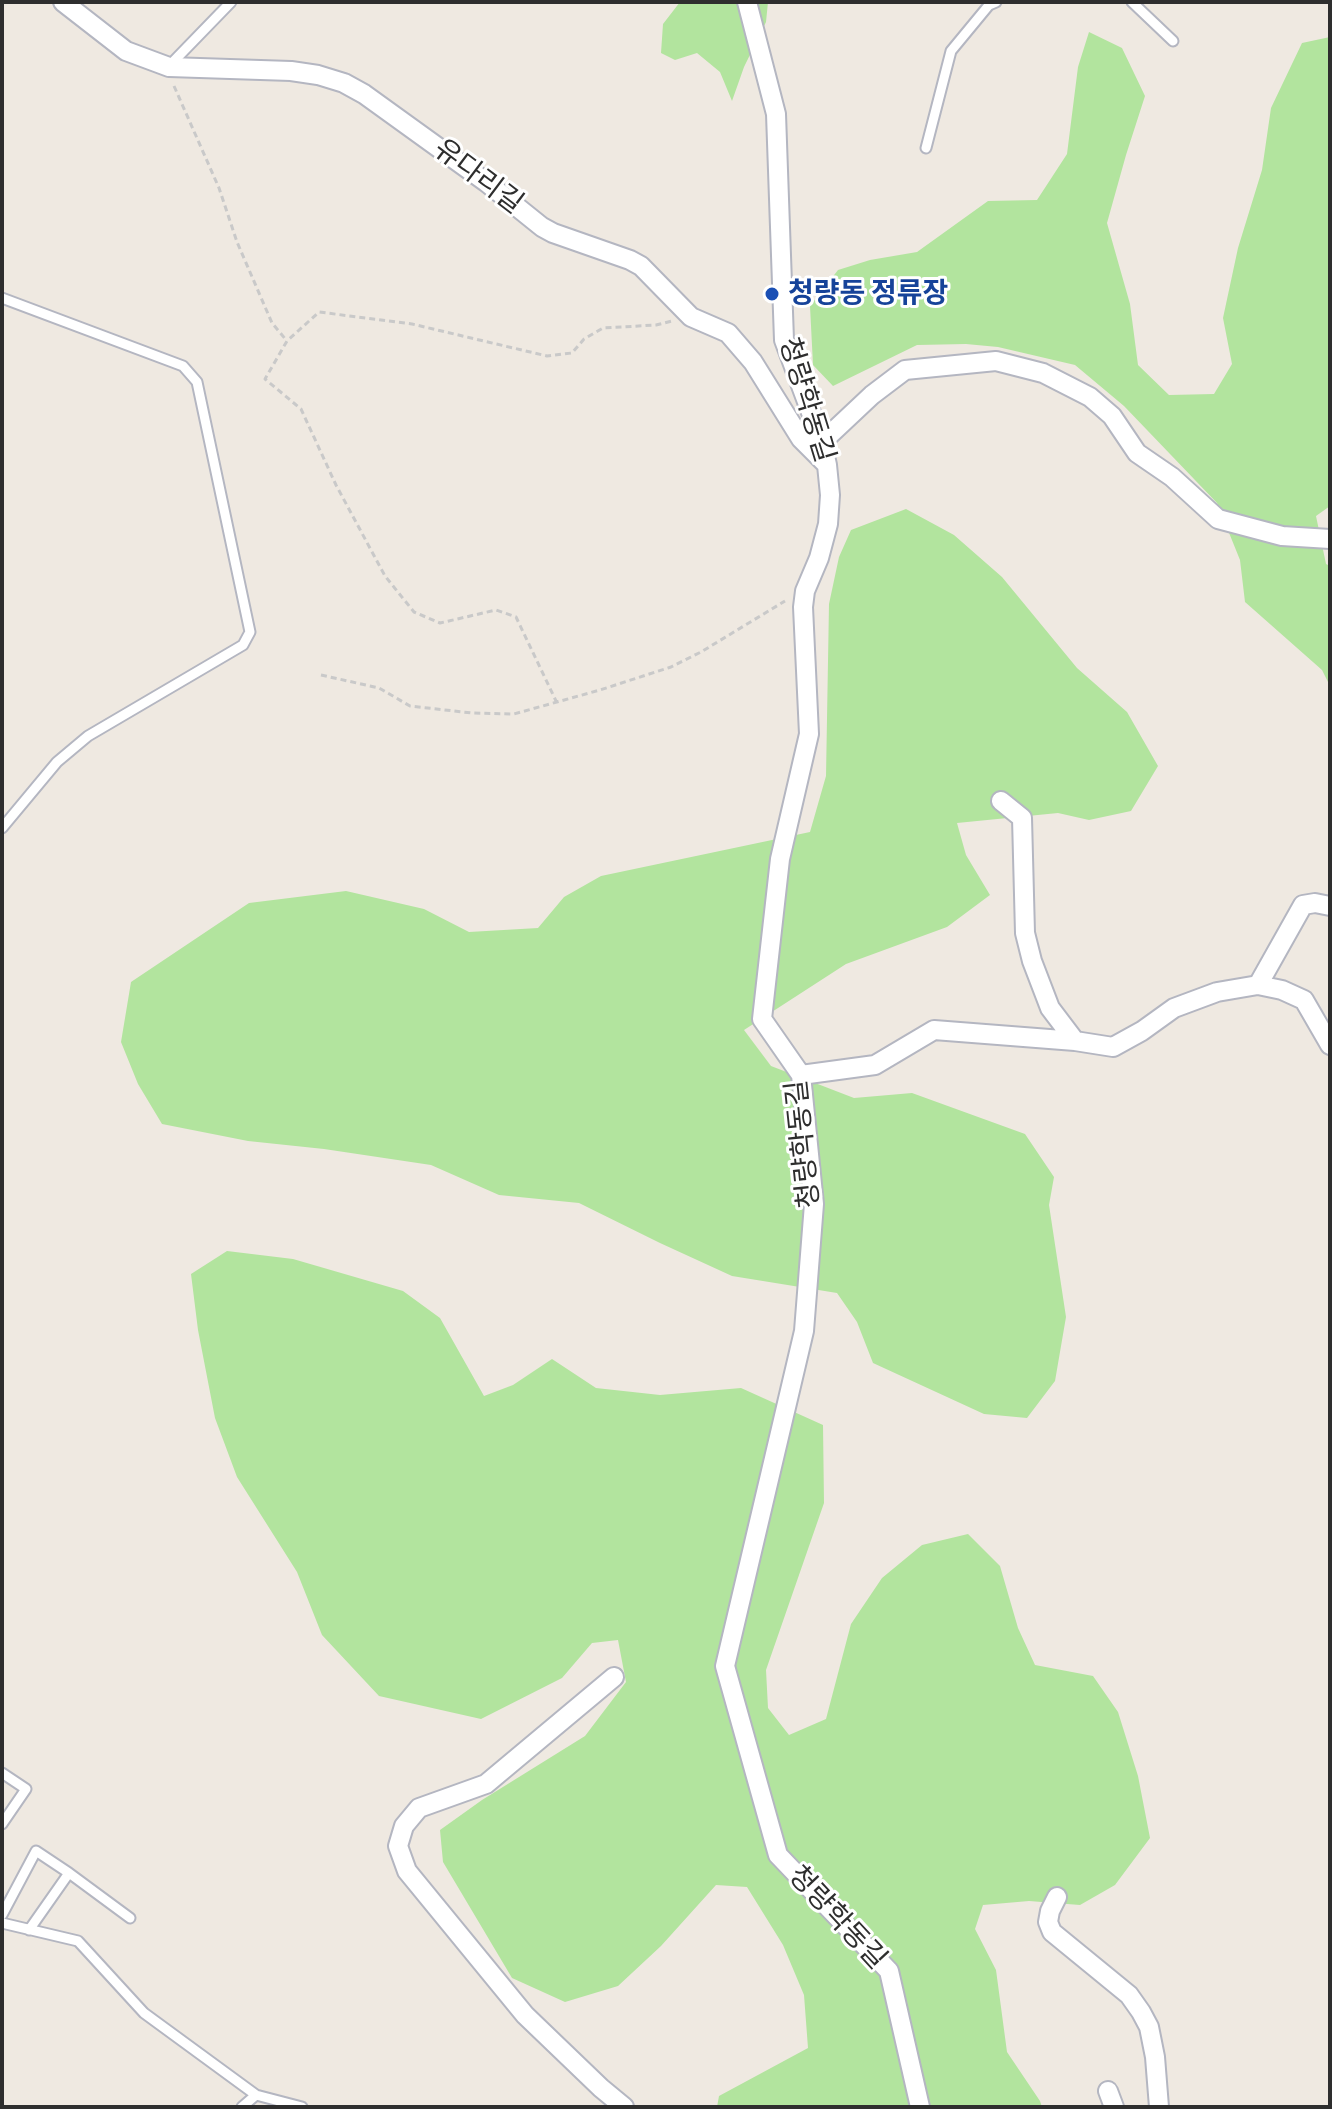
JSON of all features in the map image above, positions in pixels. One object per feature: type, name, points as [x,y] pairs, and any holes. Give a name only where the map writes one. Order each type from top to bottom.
[{"type":"street","name":"유다리길","points":[[63,2],[126,51],[169,67],[291,71],[344,83],[364,94],[486,182],[542,227],[641,266],[691,317],[728,333],[753,362],[801,439],[827,465]]},
{"type":"street","name":"청량학동길","points":[[747,2],[776,114],[784,340],[822,442],[830,495],[828,524],[819,558],[805,591],[803,607],[809,734],[780,859],[762,1019],[801,1075],[814,1204],[804,1331],[725,1666],[778,1855],[889,1971],[920,2107]]},
{"type":"street","points":[[822,442],[872,395],[905,370],[996,361],[1043,373],[1090,397],[1112,416],[1137,453],[1172,477],[1218,519],[1282,536],[1330,539]]},
{"type":"street","points":[[1001,801],[1022,818],[1025,933],[1032,961],[1050,1008],[1075,1041]]},
{"type":"street","points":[[1258,985],[1303,905],[1315,903],[1330,906]]},
{"type":"street","points":[[801,1075],[875,1065],[934,1030],[1113,1047],[1174,1008],[1217,992],[1258,985],[1282,990],[1304,1000],[1330,1045]]},
{"type":"street","points":[[614,1677],[486,1784],[419,1808],[404,1826],[398,1846],[407,1871],[525,2015],[624,2107]]},
{"type":"street","points":[[1057,1897],[1048,1922],[1052,1932],[1129,1995],[1145,2020],[1155,2057],[1159,2107]]},
{"type":"lane","points":[[169,67],[231,2]]},
{"type":"lane","points":[[926,148],[951,51],[989,5],[996,2]]},
{"type":"lane","points":[[1132,2],[1173,41]]},
{"type":"lane","points":[[2,298],[183,366],[197,382],[250,632],[243,645],[88,736],[57,762],[2,828]]},
{"type":"lane","points":[[2,1773],[26,1789],[2,1824]]},
{"type":"lane","points":[[2,1915],[36,1851],[130,1918]]},
{"type":"lane","points":[[29,1930],[69,1873]]},
{"type":"lane","points":[[2,1923],[78,1941],[144,2013],[256,2095],[302,2107]]},
{"type":"lane","points":[[242,2107],[256,2095]]},
{"type":"path","points":[[169,67],[171,80],[219,188],[272,323],[287,341]]},
{"type":"path","points":[[557,703],[516,617],[496,610],[440,623],[414,612],[385,576],[336,485],[301,409],[265,379],[287,341],[319,312],[412,324],[547,356],[572,353],[584,339],[603,328],[656,325],[691,317]]},
{"type":"path","points":[[321,675],[379,688],[410,706],[514,714],[671,667],[805,591]]},
{"type":"green space","points":[[680,2],[768,2],[766,22],[744,67],[732,101],[720,72],[697,53],[675,60],[661,53],[663,24]]},
{"type":"green space","points":[[1089,32],[1122,48],[1145,96],[1107,223],[1130,304],[1138,365],[1169,395],[1214,394],[1232,364],[1223,318],[1238,248],[1262,170],[1271,108],[1302,43],[1330,37],[1330,506],[1316,516],[1326,564],[1330,566],[1330,686],[1322,670],[1245,602],[1240,560],[1217,503],[1124,406],[1075,365],[998,347],[917,345],[833,386],[813,365],[810,306],[838,270],[870,260],[917,252],[988,201],[1037,200],[1067,154],[1078,67]]},
{"type":"green space","points":[[906,509],[954,535],[1002,577],[1077,668],[1127,712],[1158,766],[1131,811],[1089,820],[1058,813],[957,823],[966,855],[990,895],[947,927],[846,964],[744,1030],[771,1066],[854,1098],[912,1093],[1025,1134],[1054,1177],[1049,1205],[1066,1317],[1055,1381],[1027,1418],[984,1414],[873,1363],[857,1322],[837,1293],[732,1276],[579,1203],[499,1195],[431,1165],[248,1141],[162,1124],[138,1084],[121,1042],[131,982],[249,903],[346,891],[424,909],[469,932],[538,928],[564,897],[601,876],[810,832],[826,776],[829,604],[839,557],[851,530]]},
{"type":"green space","points":[[227,1251],[293,1259],[403,1291],[440,1318],[484,1396],[513,1385],[552,1359],[596,1388],[660,1395],[741,1388],[823,1425],[824,1503],[766,1670],[768,1708],[789,1735],[826,1719],[851,1624],[882,1578],[922,1545],[968,1534],[1000,1566],[1018,1628],[1035,1665],[1093,1676],[1118,1712],[1138,1776],[1150,1838],[1115,1885],[1080,1905],[1029,1901],[983,1905],[975,1929],[996,1970],[1007,2052],[1042,2107],[717,2107],[719,2096],[808,2048],[804,1995],[783,1945],[747,1887],[716,1885],[661,1946],[618,1986],[565,2002],[512,1978],[443,1862],[440,1830],[585,1736],[626,1682],[618,1640],[592,1643],[562,1678],[481,1719],[379,1696],[322,1635],[297,1572],[237,1477],[215,1418],[191,1274]]},
{"type":"place","name":"청량동 정류장","points":[[772,294]]}]
